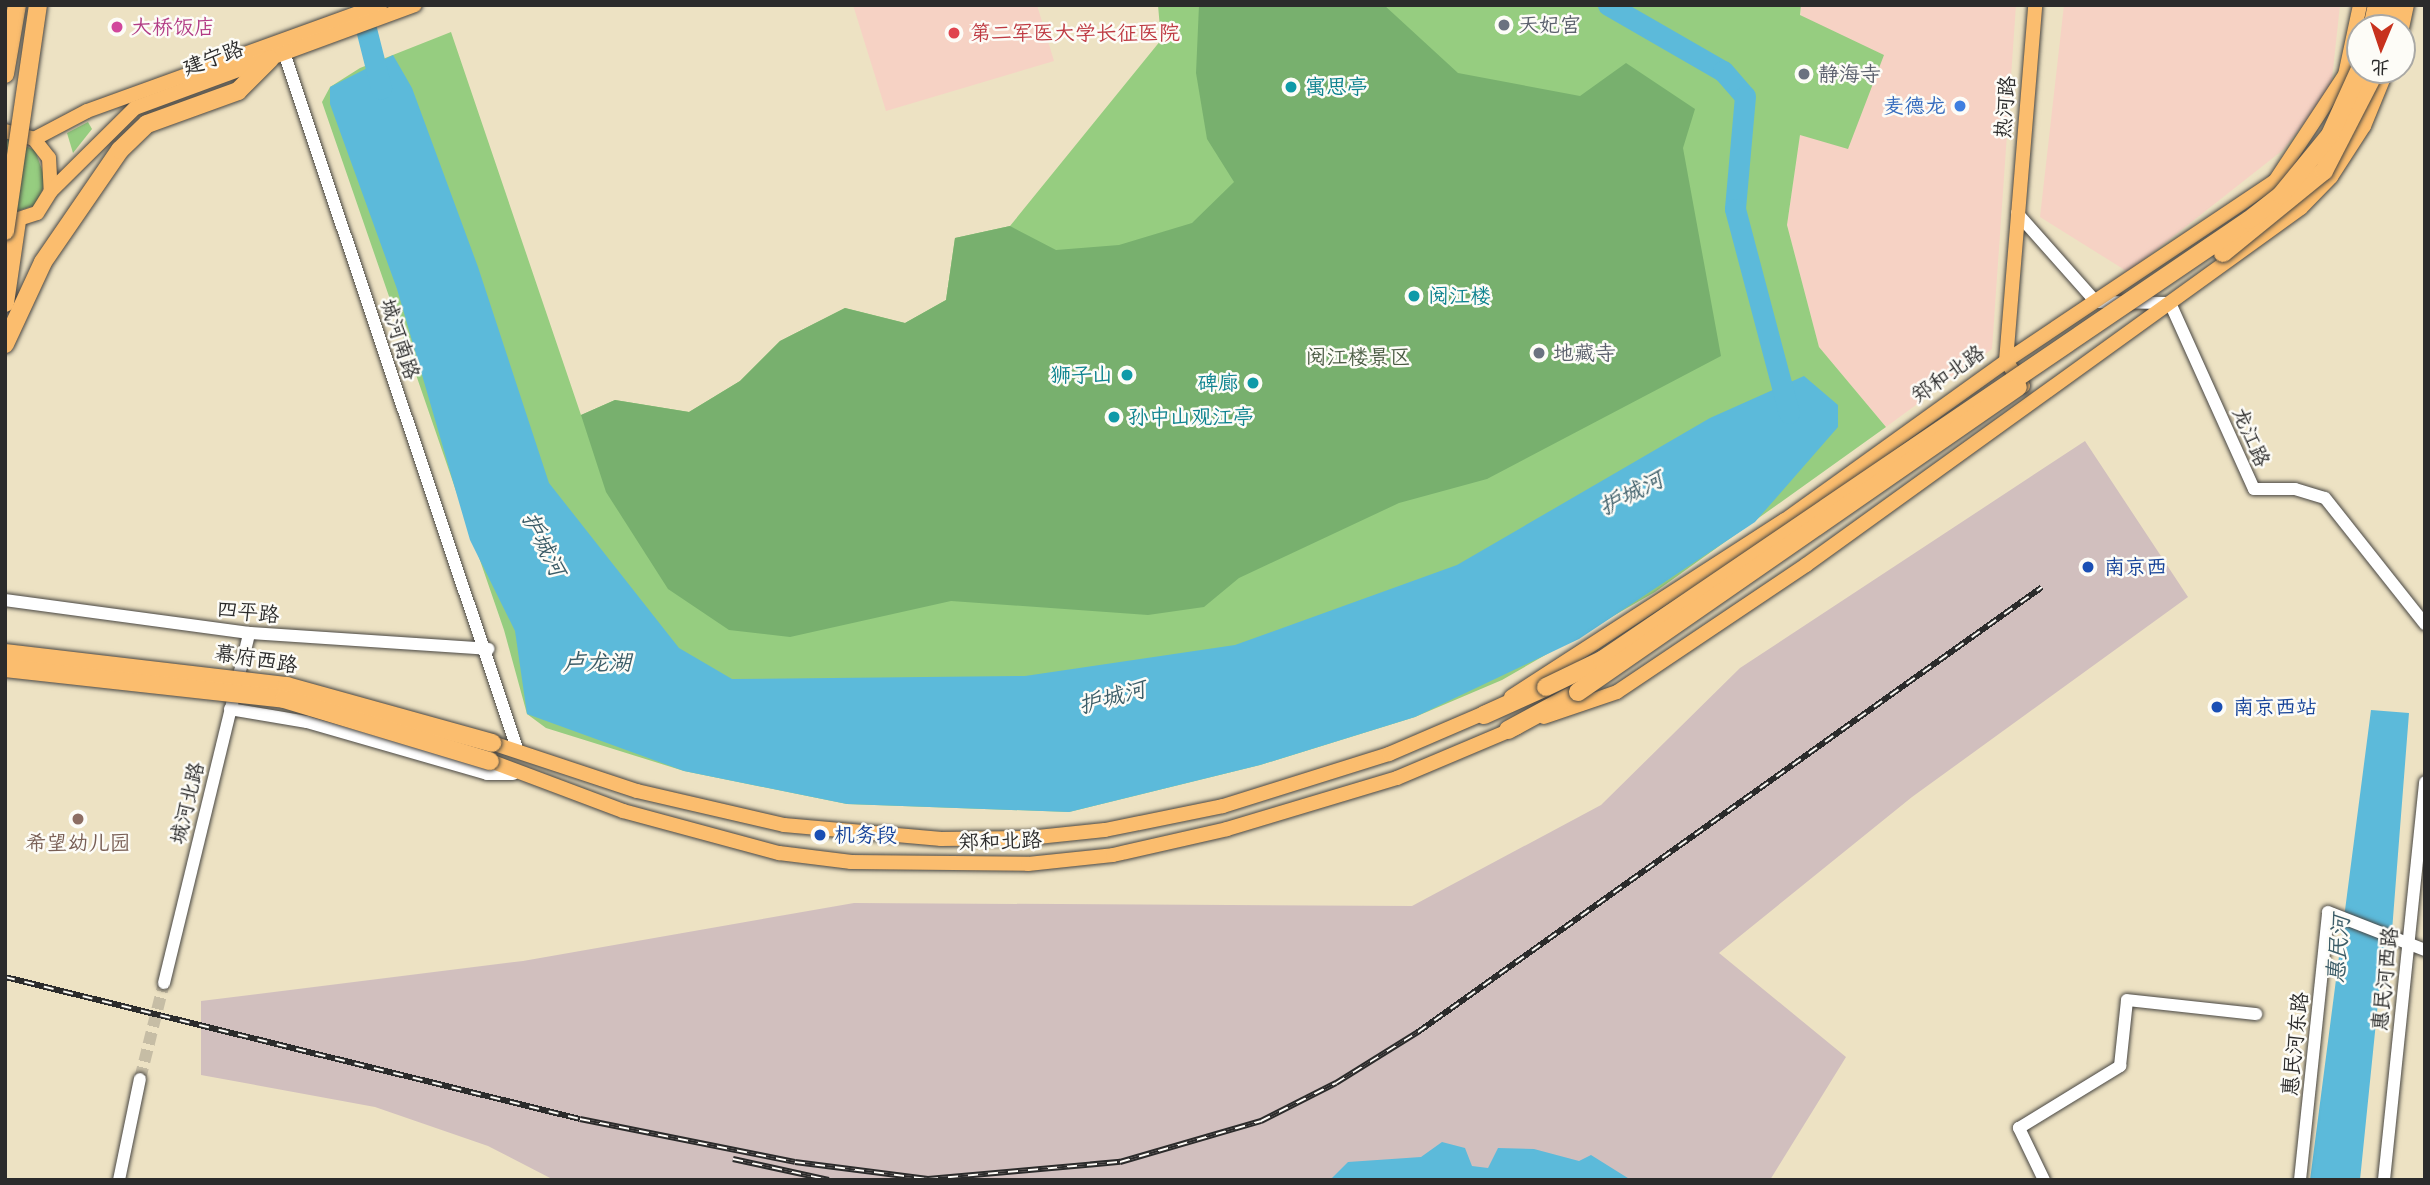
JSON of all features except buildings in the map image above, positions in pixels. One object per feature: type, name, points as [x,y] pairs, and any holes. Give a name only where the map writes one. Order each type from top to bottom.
[{"type":"highway","points":[[5,18],[7,5]]},
{"type":"highway","points":[[5,75],[17,5]]},
{"type":"highway","points":[[5,148],[27,5]]},
{"type":"highway","points":[[5,303],[9,225],[40,5]]},
{"type":"highway","points":[[5,344],[43,262],[120,150],[147,124],[238,91],[284,55]]},
{"type":"highway","name":"郑和北路","points":[[1484,715],[1602,660],[2249,220],[2281,195],[2330,135],[2353,84]]},
{"type":"highway","name":"郑和北路","points":[[1508,730],[1578,692],[2042,369],[2258,230],[2324,172],[2369,84]]},
{"type":"highway","name":"幕府西路","points":[[5,653],[287,686],[491,752]]},
{"type":"highway","name":"幕府西路","points":[[5,668],[284,699],[491,752]]},
{"type":"main road","points":[[27,136],[40,5]]},
{"type":"main road","name":"建宁路","points":[[27,136],[279,40],[384,10],[415,5]]},
{"type":"main road","name":"热河路","points":[[2006,361],[2035,5]]},
{"type":"main road","name":"郑和北路","points":[[491,752],[518,751],[637,791],[785,825],[941,839],[1027,838],[1105,830],[1223,806],[1389,754],[1484,715],[1785,520],[2006,361],[2275,181],[2344,75],[2360,5]]},
{"type":"main road","name":"建宁路","points":[[9,225],[37,213],[51,191],[135,108],[284,55],[384,10]]},
{"type":"main road","name":"郑和北路","points":[[491,752],[513,774],[779,853],[863,863],[1028,864],[1113,855],[1227,830],[1396,778],[1508,730],[1617,692],[1806,565],[2031,398],[2301,208],[2331,177],[2364,127],[2381,84]]},
{"type":"main road","points":[[5,131],[27,136],[49,158],[51,191]]},
{"type":"main road","points":[[2006,361],[2031,398]]},
{"type":"street","name":"城河南路","points":[[279,40],[488,649],[518,751]]},
{"type":"street","points":[[2017,213],[2096,302],[2169,303]]},
{"type":"street","name":"龙江路","points":[[2169,303],[2254,489],[2295,489],[2325,498],[2425,624]]},
{"type":"street","name":"四平路","points":[[5,600],[249,633],[488,649]]},
{"type":"street","name":"城河北路","points":[[164,983],[249,633]]},
{"type":"street","points":[[230,709],[307,722],[487,774],[513,774]]},
{"type":"street","name":"惠民河西路","points":[[2384,1180],[2405,942],[2425,782]]},
{"type":"street","name":"惠民河东路","points":[[2300,1180],[2332,913],[2405,942]]},
{"type":"street","points":[[2405,942],[2425,950]]},
{"type":"street","points":[[2044,1180],[2020,1128],[2120,1066],[2127,1000],[2256,1014]]},
{"type":"street","points":[[119,1180],[140,1079]]},
{"type":"shaded area","name":"第二军医大学长征医院","points":[[853,5],[1037,5],[1054,61],[886,111]]},
{"type":"shaded area","points":[[1801,5],[2016,5],[1992,349],[1886,427],[1819,347],[1787,225],[1800,135]]},
{"type":"shaded area","points":[[2064,5],[2340,5],[2331,88],[2283,150],[2128,272],[2040,217]]},
{"type":"shaded area","points":[[2085,441],[2188,597],[1912,797],[1719,953],[1846,1057],[1770,1180],[554,1180],[488,1146],[375,1107],[201,1075],[201,1001],[523,961],[854,903],[1412,906],[1601,805],[1740,668]]},
{"type":"green space","name":"阅江楼景区","points":[[1158,5],[1801,5],[1800,15],[1884,55],[1848,149],[1800,135],[1787,225],[1819,347],[1886,427],[1655,592],[1502,680],[1415,717],[1260,765],[1069,812],[847,804],[684,771],[546,728],[527,714],[504,630],[322,102],[330,87],[360,68],[451,32],[581,415],[615,400],[689,412],[740,381],[780,341],[845,308],[905,323],[946,300],[955,238],[1010,226],[1161,40]]},
{"type":"green space","points":[[1199,5],[1384,5],[1458,73],[1580,96],[1626,63],[1695,109],[1683,148],[1721,356],[1487,479],[1399,503],[1239,578],[1204,607],[1148,615],[951,601],[790,637],[729,630],[668,589],[606,492],[581,415],[615,400],[689,412],[740,381],[780,341],[845,308],[905,323],[946,300],[955,238],[1010,226],[1056,250],[1119,245],[1192,223],[1234,182],[1207,139],[1196,73]]},
{"type":"green space","points":[[88,122],[92,129],[73,153],[67,133]]},
{"type":"green space","points":[[5,138],[35,150],[46,181],[36,205],[5,215]]},
{"type":"water","name":"卢龙湖","points":[[393,55],[412,88],[478,267],[549,483],[679,648],[732,679],[1025,676],[1235,645],[1457,565],[1710,418],[1804,376],[1838,405],[1838,427],[1755,522],[1579,639],[1415,717],[1260,765],[1069,812],[847,804],[684,771],[527,714],[515,631],[470,540],[397,289],[330,104],[330,87]]},
{"type":"water","points":[[2371,710],[2409,713],[2392,931],[2381,973],[2360,1180],[2310,1180]]},
{"type":"water","points":[[1442,1142],[1465,1148],[1472,1166],[1488,1168],[1498,1148],[1534,1149],[1579,1161],[1591,1155],[1631,1180],[1330,1180],[1348,1162],[1421,1157]]},
{"type":"waterway","name":"护城河","points":[[360,5],[381,88]]},
{"type":"waterway","name":"护城河","points":[[1608,5],[1723,71],[1745,96],[1735,209],[1789,413]]},
{"type":"tunnel","points":[[140,1079],[164,983]]},
{"type":"railway","points":[[5,977],[580,1119],[795,1162],[928,1179],[1120,1162],[1261,1121],[1336,1083],[1418,1032],[2042,587]]},
{"type":"railway","points":[[733,1159],[829,1180]]},
{"type":"place","name":"天妃宫","points":[[1504,25]]},
{"type":"place","name":"大桥饭店","points":[[117,27]]},
{"type":"place","name":"第二军医大学长征医院","points":[[954,33]]},
{"type":"place","name":"静海寺","points":[[1804,74]]},
{"type":"place","name":"寓思亭","points":[[1291,87]]},
{"type":"place","name":"麦德龙","points":[[1960,106]]},
{"type":"place","name":"阅江楼","points":[[1414,296]]},
{"type":"place","name":"地藏寺","points":[[1539,353]]},
{"type":"place","name":"狮子山","points":[[1127,375]]},
{"type":"place","name":"碑廊","points":[[1253,383]]},
{"type":"place","name":"孙中山观江亭","points":[[1114,417]]},
{"type":"place","name":"南京西","points":[[2088,567]]},
{"type":"place","name":"南京西站","points":[[2217,707]]},
{"type":"place","name":"希望幼儿园","points":[[78,819]]},
{"type":"place","name":"机务段","points":[[820,835]]},
{"type":"water label","name":"惠民河","points":[[2338,949]]}]
